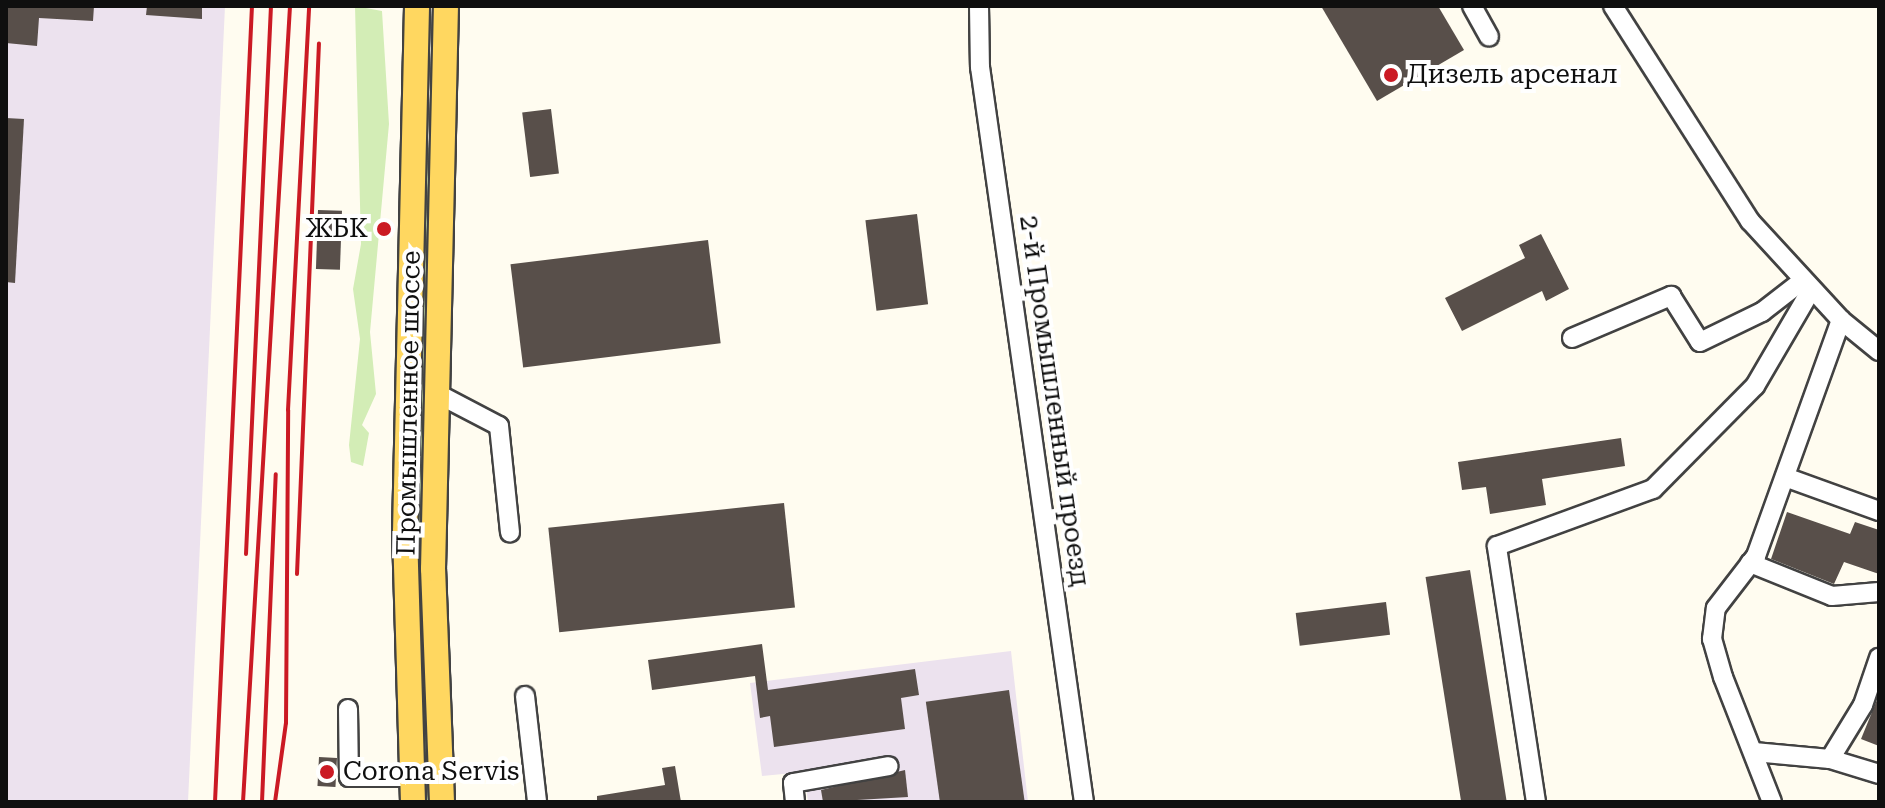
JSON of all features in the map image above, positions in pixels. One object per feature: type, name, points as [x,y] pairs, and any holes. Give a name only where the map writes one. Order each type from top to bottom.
[{"type":"main road","name":"Промышленное шоссе","points":[[413,802],[405,532],[417,6]]},
{"type":"main road","name":"Промышленное шоссе","points":[[442,802],[433,569],[446,6]]},
{"type":"main road","points":[[415,92],[443,92]]},
{"type":"street","name":"2-й Промышленный проезд","points":[[979,6],[980,67],[1084,802]]},
{"type":"street","points":[[1472,6],[1489,37]]},
{"type":"street","points":[[1613,6],[1719,179],[1806,285],[1841,320],[1879,351]]},
{"type":"street","points":[[1572,338],[1671,296],[1700,342],[1762,312],[1806,285]]},
{"type":"street","points":[[1536,802],[1497,546],[1653,489],[1755,386],[1806,285]]},
{"type":"street","points":[[1772,802],[1712,639],[1716,608],[1750,563],[1785,477],[1841,320]]},
{"type":"street","points":[[436,393],[499,426],[510,532]]},
{"type":"street","points":[[1785,477],[1879,511]]},
{"type":"street","points":[[1750,563],[1832,596],[1879,592]]},
{"type":"street","points":[[1830,759],[1863,705],[1879,658]]},
{"type":"street","points":[[525,696],[537,802]]},
{"type":"street","points":[[348,709],[349,777],[411,777]]},
{"type":"street","points":[[1754,752],[1830,759],[1879,774]]},
{"type":"street","points":[[795,802],[793,783],[889,766]]},
{"type":"shaded area","points":[[6,6],[225,6],[188,802],[6,802]]},
{"type":"shaded area","points":[[1011,651],[1028,802],[808,802],[804,772],[762,776],[750,683]]},
{"type":"green space","points":[[355,6],[382,11],[389,124],[370,332],[376,394],[362,425],[369,433],[363,466],[351,462],[349,445],[360,339],[353,289],[361,244]]},
{"type":"green space","points":[[422,147],[434,148],[431,802],[420,802],[415,687]]},
{"type":"building","points":[[6,6],[94,6],[93,21],[39,18],[37,46],[6,43]]},
{"type":"building","points":[[147,6],[202,6],[202,19],[146,15]]},
{"type":"building","name":"Дизель арсенал","points":[[1321,6],[1438,6],[1464,50],[1377,101]]},
{"type":"building","points":[[551,109],[559,174],[530,177],[522,113]]},
{"type":"building","points":[[6,118],[24,119],[15,283],[6,282]]},
{"type":"building","points":[[318,210],[342,211],[340,270],[316,269]]},
{"type":"building","points":[[917,214],[928,304],[876,311],[865,220]]},
{"type":"building","points":[[1541,234],[1569,289],[1546,301],[1542,291],[1462,331],[1445,298],[1525,258],[1519,245]]},
{"type":"building","points":[[708,240],[721,343],[523,367],[510,264]]},
{"type":"building","points":[[1621,438],[1625,466],[1542,479],[1546,505],[1490,514],[1486,487],[1462,490],[1458,462]]},
{"type":"building","points":[[784,503],[795,607],[559,632],[548,528]]},
{"type":"building","points":[[1787,512],[1850,534],[1855,522],[1879,530],[1879,574],[1844,562],[1834,584],[1771,559]]},
{"type":"building","points":[[1470,570],[1507,802],[1461,802],[1426,577]]},
{"type":"building","points":[[1386,602],[1390,635],[1300,646],[1296,613]]},
{"type":"building","points":[[762,644],[768,690],[915,669],[919,695],[901,698],[905,729],[774,747],[770,716],[760,718],[755,676],[652,690],[648,660]]},
{"type":"building","points":[[1009,690],[1025,802],[940,802],[926,702]]},
{"type":"building","points":[[1879,695],[1879,746],[1861,739]]},
{"type":"building","name":"Corona Servis","points":[[319,757],[337,758],[335,787],[317,786]]},
{"type":"building","points":[[675,766],[681,802],[597,802],[597,796],[665,785],[662,768]]},
{"type":"building","points":[[905,770],[908,797],[823,802],[821,790]]},
{"type":"railway","points":[[215,802],[252,6]]},
{"type":"railway","points":[[246,554],[271,6]]},
{"type":"railway","points":[[243,802],[290,6]]},
{"type":"railway","points":[[275,802],[286,723],[288,410],[309,6]]},
{"type":"railway","points":[[297,574],[319,43]]},
{"type":"railway","points":[[262,802],[276,474]]},
{"type":"place","name":"Дизель арсенал","points":[[1391,75]]},
{"type":"place","name":"ЖБК","points":[[384,229]]},
{"type":"place","name":"Corona Servis","points":[[327,772]]}]
